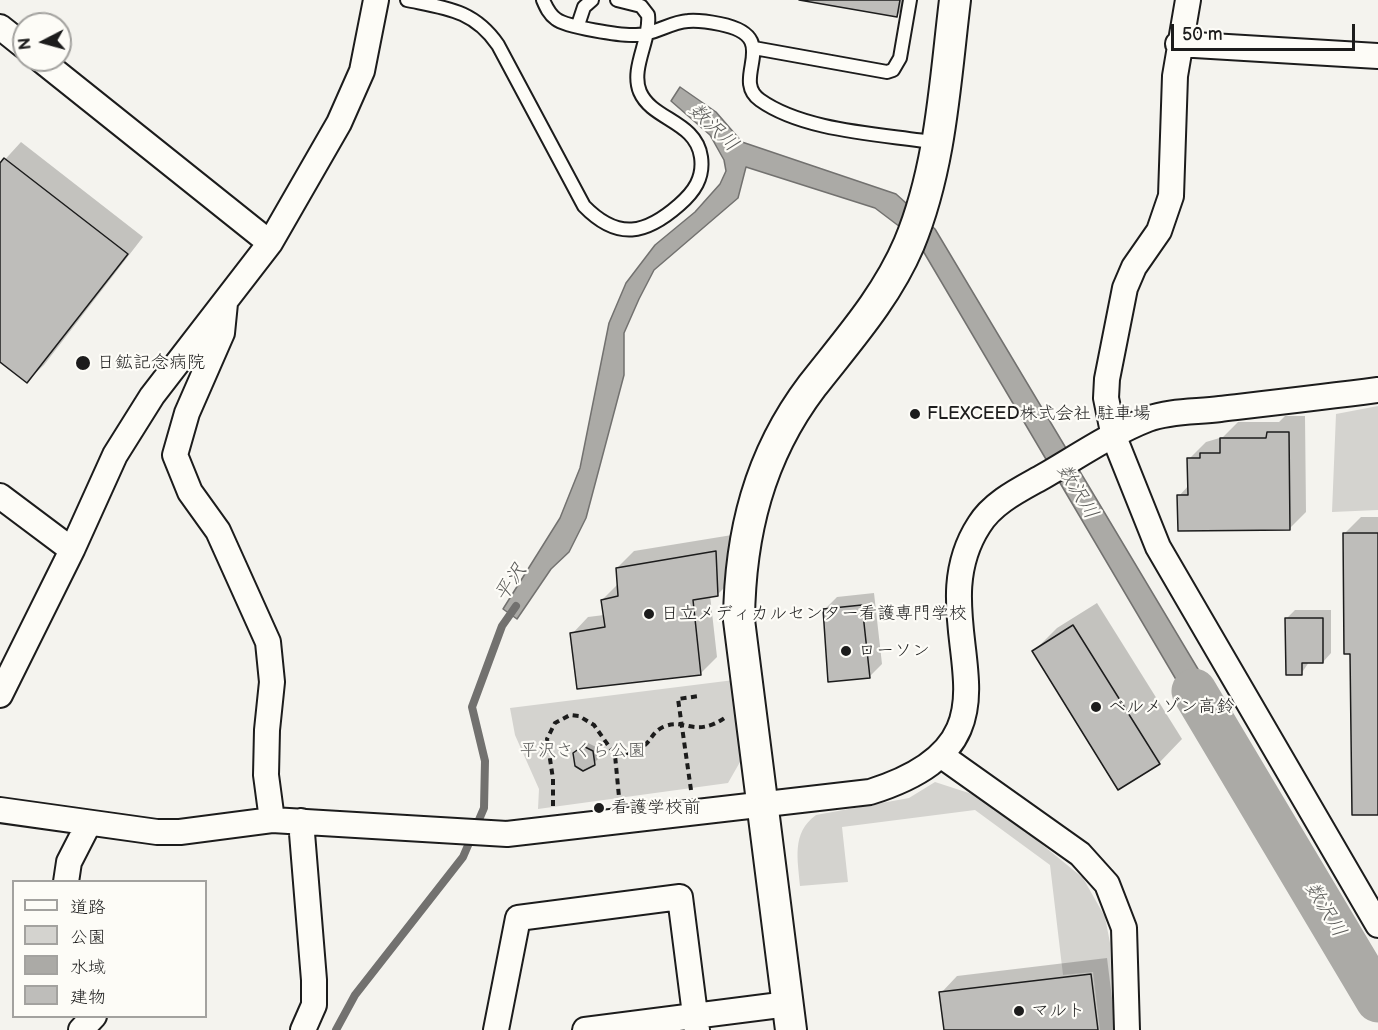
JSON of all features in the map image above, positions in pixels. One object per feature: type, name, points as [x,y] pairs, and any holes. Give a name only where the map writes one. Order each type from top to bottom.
[{"type":"street","points":[[0,695],[72,550],[115,454],[152,396],[270,243],[333,134],[362,71],[376,0]]},
{"type":"street","points":[[585,1030],[790,1017],[739,620],[740,572],[749,519],[764,472],[784,428],[811,388],[867,318],[909,245],[926,198],[938,144],[955,0]]},
{"type":"street","points":[[1188,0],[1178,44],[1175,76],[1171,196],[1159,231],[1134,267],[1125,288],[1107,379],[1106,398],[1114,437],[1158,548],[1378,925]]},
{"type":"street","points":[[0,27],[12,36]]},
{"type":"street","points":[[1178,44],[1378,56]]},
{"type":"street","points":[[56,72],[270,243]]},
{"type":"street","points":[[225,303],[222,333],[187,413],[175,454],[190,492],[218,531],[268,642],[272,682],[267,730],[266,775],[272,820]]},
{"type":"street","points":[[0,810],[131,830],[180,832],[272,820],[488,834],[550,831],[870,792],[919,773],[942,756],[962,723],[968,689],[957,591],[964,551],[980,523],[998,504],[1085,452],[1149,419],[1378,390]]},
{"type":"street","points":[[0,496],[72,550]]},
{"type":"street","points":[[942,756],[1080,854],[1107,884],[1124,928],[1127,1030]]},
{"type":"street","points":[[301,821],[314,988],[314,1005],[303,1030]]},
{"type":"street","points":[[66,880],[69,862],[89,823]]},
{"type":"street","points":[[496,1030],[518,918],[680,897],[696,1023]]},
{"type":"street","points":[[81,1030],[93,1018]]},
{"type":"lane","points":[[407,0],[459,11],[480,23],[490,33],[584,206],[599,221],[621,229],[640,229],[659,222],[693,193],[699,183],[701,154],[688,131],[648,102],[640,92],[639,65],[649,21],[645,8],[617,0]]},
{"type":"lane","points":[[543,0],[557,20],[634,35],[647,34],[687,21],[739,28],[750,37],[754,48],[751,83],[756,97],[772,107],[809,121],[938,144]]},
{"type":"lane","points":[[578,25],[582,10],[592,0]]},
{"type":"lane","points":[[754,48],[887,72],[893,70],[900,58],[910,0]]},
{"type":"path","points":[[694,815],[684,726],[678,699],[699,696]]},
{"type":"path","points":[[615,755],[634,752],[646,745],[653,733],[663,727],[675,724],[699,729],[716,724],[727,717],[750,714]]},
{"type":"path","points":[[550,831],[553,779],[548,739],[555,723],[570,716],[587,719],[615,755],[622,823]]},
{"type":"green space","points":[[1378,406],[1378,510],[1332,512],[1336,414]]},
{"type":"green space","name":"平沢さくら公園","points":[[734,680],[740,762],[728,783],[538,809],[539,789],[515,735],[510,708]]},
{"type":"green space","points":[[935,782],[975,795],[995,806],[1083,878],[1105,917],[1110,943],[1113,1030],[1100,1030],[1093,972],[1063,975],[1050,865],[975,810],[842,827],[848,882],[800,886],[799,839],[808,822],[816,815],[909,798]]},
{"type":"water","points":[[680,87],[716,112],[742,142],[896,194],[935,229],[1235,731],[1220,754],[916,239],[875,208],[746,167],[738,198],[654,270],[624,333],[624,375],[586,518],[569,552],[551,569],[517,619],[503,609],[560,518],[580,468],[609,323],[626,283],[655,245],[695,212],[720,184],[726,171],[724,160],[710,135],[671,101]]},
{"type":"building","points":[[799,0],[900,0],[897,17]]},
{"type":"building","points":[[4,158],[128,254],[27,383],[0,362],[0,163]]},
{"type":"building","points":[[1267,432],[1289,432],[1290,530],[1178,531],[1177,495],[1188,495],[1187,458],[1200,458],[1200,453],[1220,453],[1220,438],[1266,438]]},
{"type":"building","points":[[1343,533],[1378,533],[1378,815],[1352,815],[1350,654],[1344,654]]},
{"type":"building","name":"日立メディカルセンター看護専門学校","points":[[716,551],[718,596],[693,600],[701,675],[577,689],[570,633],[605,627],[601,600],[618,596],[616,568]]},
{"type":"building","name":"ローソン","points":[[862,605],[870,678],[828,682],[823,609]]},
{"type":"building","points":[[1285,618],[1323,618],[1323,663],[1302,663],[1302,675],[1286,675]]},
{"type":"building","name":"ベルメゾン高鈴","points":[[1073,625],[1160,764],[1118,790],[1032,651]]},
{"type":"building","points":[[583,746],[593,751],[595,765],[583,771],[575,766],[573,753]]},
{"type":"building","name":"マルト","points":[[1091,974],[1098,1030],[944,1030],[939,992]]},
{"type":"waterway","name":"平沢","points":[[336,1030],[355,995],[463,857],[484,808],[485,761],[472,707],[502,626],[516,606]]},
{"type":"waterway","name":"数沢川","points":[[1194,691],[1378,1000]]},
{"type":"place","name":"日鉱記念病院","points":[[83,363]]},
{"type":"place","name":"FLEXCEED株式会社 駐車場","points":[[915,414]]},
{"type":"place","name":"日立メディカルセンター看護専門学校","points":[[649,614]]},
{"type":"place","name":"ローソン","points":[[846,651]]},
{"type":"place","name":"ベルメゾン高鈴","points":[[1096,707]]},
{"type":"place","name":"看護学校前","points":[[599,808]]},
{"type":"place","name":"マルト","points":[[1019,1011]]}]
